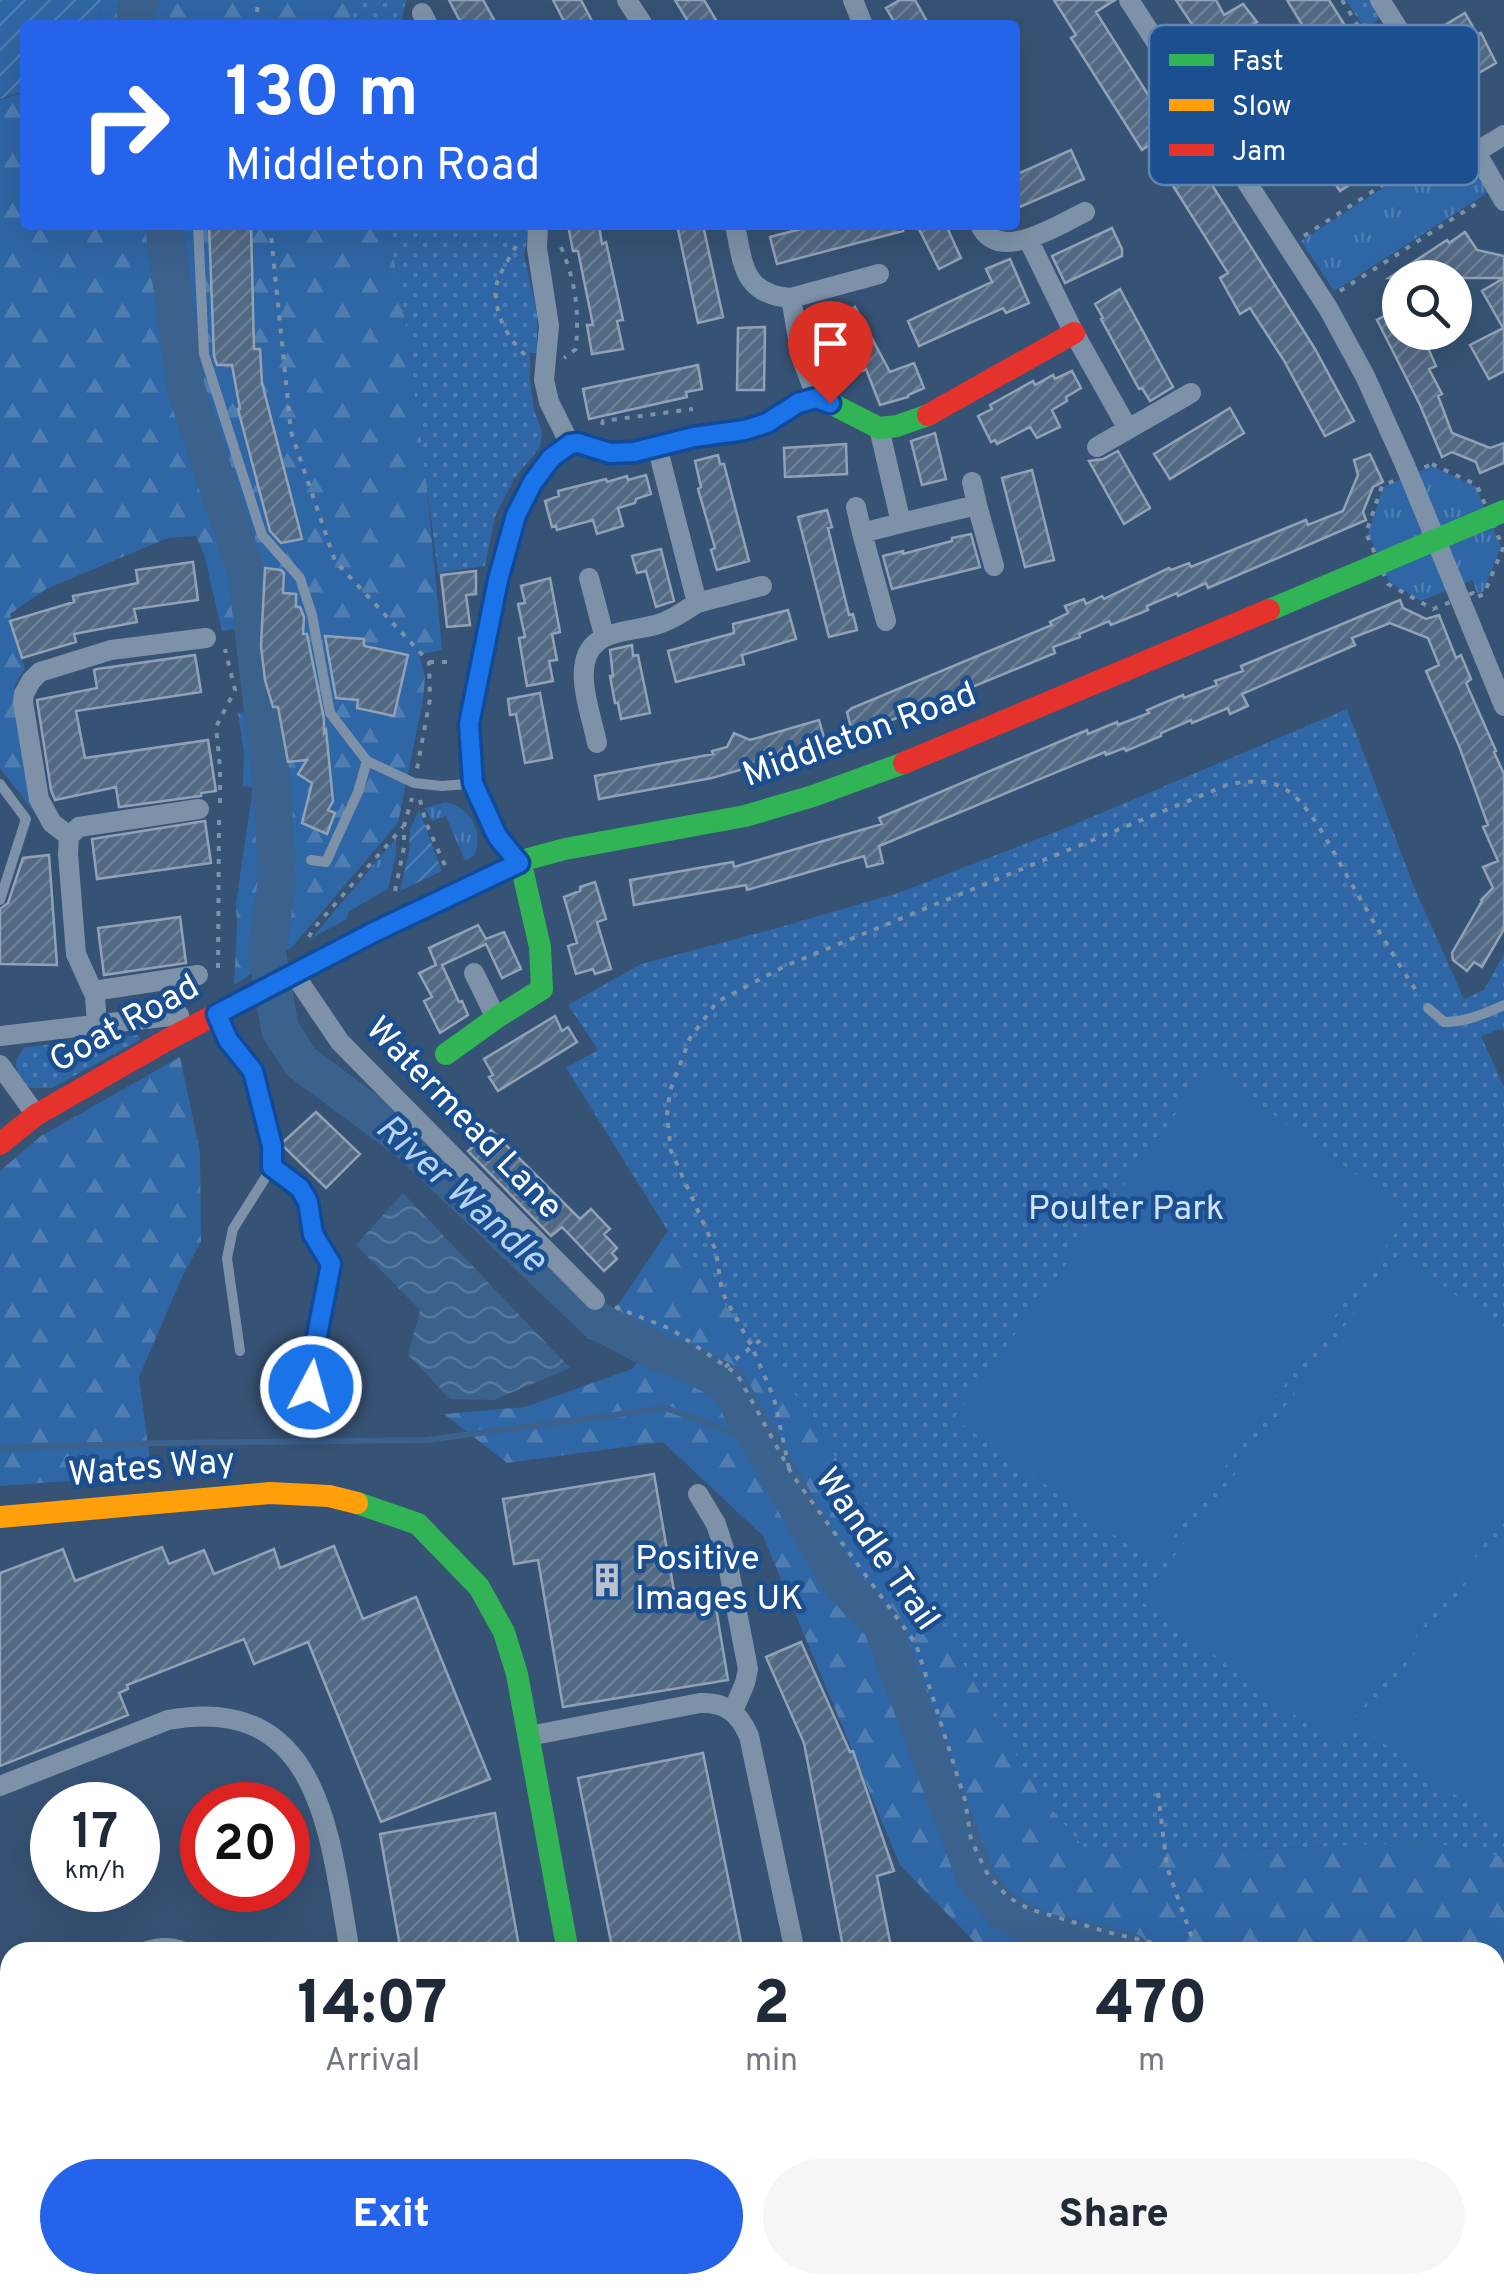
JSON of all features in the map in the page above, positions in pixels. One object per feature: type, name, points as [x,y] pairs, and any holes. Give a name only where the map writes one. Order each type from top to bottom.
[{"type":"street","points":[[1129,0],[1149,31]]},
{"type":"street","points":[[1479,150],[1504,135]]},
{"type":"street","points":[[1479,157],[1501,195]]},
{"type":"street","points":[[1249,185],[1323,302],[1379,404],[1504,706]]},
{"type":"street","points":[[982,230],[995,240],[1010,243],[1028,239],[1085,212]]},
{"type":"street","points":[[538,230],[549,326],[544,380],[549,402],[570,444]]},
{"type":"street","points":[[735,230],[743,265],[752,282],[770,297],[791,298],[879,274]]},
{"type":"street","points":[[1028,239],[1074,333],[1128,429]]},
{"type":"street","points":[[791,298],[801,356],[816,398]]},
{"type":"street","points":[[446,1054],[542,989],[540,947],[519,863],[497,836],[473,783],[469,724],[498,580],[516,515],[542,470],[561,448],[578,443],[610,453],[634,452],[694,437],[745,430],[816,398],[879,428],[897,426],[924,418],[1074,333]]},
{"type":"street","points":[[1096,447],[1191,393]]},
{"type":"street","points":[[879,428],[902,523]]},
{"type":"street","points":[[657,446],[697,603]]},
{"type":"street","points":[[972,482],[994,566]]},
{"type":"street","points":[[862,532],[977,504]]},
{"type":"street","points":[[856,508],[886,620]]},
{"type":"street","name":"Middleton Road","points":[[226,1009],[519,863],[565,849],[745,816],[880,773],[1504,510]]},
{"type":"street","points":[[588,578],[604,635]]},
{"type":"street","points":[[597,743],[584,680],[585,662],[593,645],[604,635],[655,624],[674,618],[697,603],[762,586]]},
{"type":"street","points":[[70,836],[52,823],[40,799],[22,702],[31,682],[40,672],[111,650],[206,638]]},
{"type":"street","points":[[98,1025],[93,991],[76,954],[70,836],[80,827],[199,808]]},
{"type":"street","points":[[474,973],[496,1018]]},
{"type":"street","name":"Watermead Lane","points":[[294,974],[340,1042],[596,1300]]},
{"type":"street","points":[[93,991],[198,976]]},
{"type":"street","name":"Goat Road","points":[[0,1144],[36,1115],[226,1009]]},
{"type":"street","points":[[0,1036],[179,1015]]},
{"type":"street","points":[[0,1065],[36,1115]]},
{"type":"street","name":"Wates Way","points":[[0,1517],[270,1494],[329,1496],[418,1524],[479,1586],[504,1632],[517,1674],[566,1942]]},
{"type":"street","points":[[698,1494],[716,1524],[726,1555],[748,1669],[733,1711]]},
{"type":"street","points":[[529,1736],[700,1703],[715,1702],[733,1711],[749,1736],[793,1942]]},
{"type":"street","points":[[0,1786],[168,1720],[212,1716],[248,1724],[294,1758],[317,1797],[348,1942]]},
{"type":"lane","points":[[198,230],[204,354],[262,535],[300,578],[312,615],[330,713],[366,760],[414,784],[473,783]]},
{"type":"lane","points":[[311,860],[326,862],[358,792],[366,760]]},
{"type":"lane","points":[[0,784],[26,818],[0,900]]},
{"type":"lane","points":[[1428,1008],[1444,1022],[1458,1022],[1504,1006]]},
{"type":"lane","points":[[226,1009],[228,1040],[253,1071],[272,1146],[272,1167],[233,1229],[227,1258],[240,1351]]},
{"type":"lane","points":[[272,1167],[300,1188],[308,1202],[313,1234],[331,1264],[311,1387]]},
{"type":"path","points":[[1342,0],[1357,25]]},
{"type":"path","points":[[1288,246],[1382,185]]},
{"type":"path","points":[[1323,302],[1501,195]]},
{"type":"path","points":[[271,230],[291,432],[335,561],[428,662],[430,699],[414,784]]},
{"type":"path","points":[[789,1468],[774,1398],[722,1292],[716,1251],[672,1150],[667,1115],[670,1091],[690,1038],[717,1002],[785,966],[1227,785],[1248,780],[1273,784],[1292,794],[1322,832],[1428,1008]]},
{"type":"path","points":[[394,892],[412,796],[419,797],[448,872]]},
{"type":"path","points":[[306,946],[312,929],[404,826]]},
{"type":"path","name":"Wandle Trail","points":[[596,1300],[671,1329],[736,1374],[789,1468],[916,1644],[965,1800],[971,1840],[988,1875],[1008,1897],[1029,1909],[1150,1942]]},
{"type":"path","points":[[725,1368],[766,1336]]},
{"type":"path","points":[[1158,1793],[1167,1868],[1191,1942]]},
{"type":"green space","points":[[0,0],[103,0],[98,20],[20,20],[20,93],[0,99]]},
{"type":"green space","points":[[103,0],[348,0],[351,20],[98,20]]},
{"type":"green space","points":[[348,0],[406,0],[402,20],[351,20]]},
{"type":"green space","points":[[1346,0],[1374,0],[1384,15],[1370,25],[1362,25]]},
{"type":"green space","points":[[20,94],[20,230],[389,230],[424,456],[442,650],[419,654],[425,677],[423,701],[398,823],[292,947],[234,985],[236,903],[253,788],[243,786],[244,753],[238,713],[247,712],[247,699],[258,697],[255,681],[264,680],[261,635],[252,633],[250,626],[222,631],[196,536],[168,538],[46,589],[10,614],[25,669],[15,685],[37,816],[0,768],[0,100]]},
{"type":"green space","points":[[1479,169],[1492,190],[1334,291],[1301,241],[1387,185],[1479,185]]},
{"type":"green space","points":[[389,230],[529,230],[524,255],[537,314],[537,353],[530,353],[530,378],[534,410],[542,432],[540,447],[514,479],[495,517],[485,566],[438,573],[406,326]]},
{"type":"green space","points":[[1432,466],[1476,487],[1501,547],[1483,592],[1478,594],[1472,580],[1421,601],[1389,582],[1368,533],[1383,487]]},
{"type":"green space","name":"Poulter Park","points":[[1347,709],[1414,887],[1464,999],[1484,990],[1504,954],[1504,1030],[1481,1036],[1504,1087],[1504,1857],[1429,1842],[1089,1853],[1040,1796],[918,1586],[797,1397],[668,1231],[566,1068],[598,1050],[568,1005],[641,964],[898,893],[1068,827]]},
{"type":"green space","points":[[445,802],[462,809],[476,830],[474,856],[465,861],[446,816],[432,821],[425,808]]},
{"type":"green space","points":[[419,810],[442,871],[400,891],[410,829]]},
{"type":"green space","points":[[396,838],[388,889],[312,938]]},
{"type":"green space","points":[[138,1035],[141,1039],[52,1088],[30,1088],[16,1068],[17,1058],[25,1047]]},
{"type":"green space","points":[[180,1057],[200,1152],[201,1242],[139,1377],[152,1475],[0,1486],[0,1171],[41,1136]]},
{"type":"green space","points":[[1209,1068],[1410,1213],[1154,1564],[954,1418]]},
{"type":"green space","points":[[668,1231],[797,1397],[918,1586],[1040,1796],[1089,1853],[1429,1842],[1504,1857],[1504,1942],[974,1942],[900,1865],[763,1536],[663,1442],[507,1463],[444,1414],[525,1407],[632,1369],[642,1356],[587,1338],[621,1301]]},
{"type":"green space","points":[[1399,1253],[1504,1331],[1504,1517],[1335,1745],[1141,1601]]},
{"type":"green space","points":[[1504,1531],[1504,1830],[1361,1727]]},
{"type":"water","points":[[403,1193],[570,1368],[494,1400],[450,1399],[408,1355],[420,1310],[356,1245]]},
{"type":"building","points":[[449,0],[483,0],[494,20],[459,20]]},
{"type":"building","points":[[553,0],[581,0],[591,20],[563,20]]},
{"type":"building","points":[[675,0],[704,0],[716,20],[687,20]]},
{"type":"building","points":[[900,0],[915,0],[926,20],[893,20],[886,8]]},
{"type":"building","points":[[1054,0],[1115,0],[1096,12],[1149,96],[1149,148],[1142,150],[1071,38],[1076,35]]},
{"type":"building","points":[[1176,0],[1216,0],[1224,15],[1243,4],[1257,22],[1253,25],[1192,25]]},
{"type":"building","points":[[1287,0],[1329,0],[1345,25],[1302,25]]},
{"type":"building","points":[[1465,13],[1472,25],[1445,25]]},
{"type":"building","points":[[1481,33],[1496,63],[1479,73],[1479,34]]},
{"type":"building","points":[[1071,150],[1084,179],[1020,207],[1020,173]]},
{"type":"building","points":[[1173,185],[1212,185],[1315,349],[1354,421],[1325,436],[1250,308],[1240,314],[1220,278],[1228,273]]},
{"type":"building","points":[[1112,228],[1122,256],[1065,283],[1052,256]]},
{"type":"building","points":[[209,230],[251,230],[254,349],[260,349],[262,383],[302,539],[281,543],[270,531],[238,409],[232,365],[217,365]]},
{"type":"building","points":[[569,230],[600,230],[602,244],[606,242],[623,320],[617,321],[623,349],[592,354],[587,325],[593,325],[578,251],[573,251]]},
{"type":"building","points":[[678,230],[704,230],[723,317],[698,323]]},
{"type":"building","points":[[797,230],[903,231],[777,264],[770,237]]},
{"type":"building","points":[[920,230],[948,230],[961,258],[939,269]]},
{"type":"building","points":[[1465,232],[1477,250],[1504,256],[1504,278],[1472,278],[1472,260],[1416,260],[1447,240],[1449,243]]},
{"type":"building","points":[[1010,259],[1029,303],[1006,313],[1003,308],[919,346],[908,321],[992,282],[986,269]]},
{"type":"building","points":[[1504,278],[1504,371],[1489,379],[1472,344],[1503,328],[1482,291]]},
{"type":"building","points":[[1120,289],[1173,387],[1150,401],[1139,389],[1095,304]]},
{"type":"building","points":[[855,307],[890,372],[914,363],[924,388],[880,405],[866,369],[856,374],[829,321]]},
{"type":"building","points":[[765,327],[764,390],[737,390],[738,328]]},
{"type":"building","points":[[1392,350],[1429,350],[1436,366],[1429,369],[1442,394],[1438,396],[1452,433],[1490,448],[1504,443],[1504,463],[1480,473],[1476,462],[1452,452],[1442,457]]},
{"type":"building","points":[[698,365],[702,389],[686,392],[687,397],[589,419],[583,389]]},
{"type":"building","points":[[1072,371],[1081,388],[1052,410],[1060,427],[1037,438],[1030,427],[997,444],[995,440],[991,442],[978,416],[992,409],[990,405],[1033,381],[1035,385]]},
{"type":"building","points":[[1230,408],[1244,433],[1170,479],[1154,454]]},
{"type":"building","points":[[935,433],[946,479],[922,485],[911,441]]},
{"type":"building","points":[[846,444],[847,474],[785,477],[784,448]]},
{"type":"building","points":[[1118,451],[1150,508],[1124,524],[1089,461]]},
{"type":"building","points":[[1370,454],[1383,482],[1373,487],[1363,512],[1366,520],[1208,588],[1206,583],[1111,625],[1109,621],[1053,647],[1055,653],[853,736],[847,712],[852,708],[1052,625],[1050,622],[1068,613],[1065,606],[1084,599],[1086,604],[1102,596],[1104,599],[1169,568],[1189,563],[1191,567],[1306,520],[1308,525],[1343,511],[1358,475],[1354,460]]},
{"type":"building","points":[[718,455],[720,464],[724,464],[749,561],[717,570],[695,461]]},
{"type":"building","points":[[1032,470],[1054,560],[1025,567],[1002,478]]},
{"type":"building","points":[[646,475],[651,494],[618,508],[623,526],[597,534],[593,520],[557,530],[552,527],[545,501],[559,496],[558,491],[606,479],[607,482],[627,476],[628,480]]},
{"type":"building","points":[[827,510],[849,615],[853,614],[857,630],[829,637],[798,517]]},
{"type":"building","points":[[971,534],[980,567],[892,589],[883,556]]},
{"type":"building","points":[[661,549],[674,601],[656,607],[646,571],[637,573],[632,556]]},
{"type":"building","points":[[193,562],[198,600],[134,609],[137,622],[74,634],[76,642],[22,658],[10,621],[74,602],[73,596],[138,583],[136,570]]},
{"type":"building","points":[[265,568],[284,573],[283,593],[296,594],[296,607],[300,607],[304,617],[303,634],[307,634],[324,733],[326,730],[333,801],[328,810],[335,813],[327,834],[302,823],[312,783],[298,774],[307,760],[288,762],[278,707],[273,707],[265,680],[261,646]]},
{"type":"building","points":[[476,571],[476,594],[466,595],[470,625],[447,627],[441,575]]},
{"type":"building","points":[[550,578],[560,632],[552,634],[557,660],[549,661],[553,681],[527,686],[519,638],[525,637],[518,604],[525,603],[521,586]]},
{"type":"building","points":[[1400,600],[1403,608],[1426,619],[1439,615],[1456,658],[1461,655],[1471,679],[1466,683],[1504,774],[1504,929],[1482,967],[1474,962],[1467,971],[1453,960],[1452,953],[1481,900],[1493,888],[1483,867],[1498,861],[1483,827],[1488,825],[1459,746],[1426,671],[1439,665],[1428,638],[1390,623],[1352,638],[1355,645],[1242,694],[1248,706],[1230,714],[1228,708],[1192,723],[1191,720],[1126,751],[1124,748],[1106,755],[1105,752],[879,846],[883,863],[867,867],[864,856],[747,890],[746,885],[634,905],[630,880],[733,862],[734,867],[882,824],[879,818],[1087,730],[1088,734],[1117,722],[1118,725],[1183,695],[1184,698],[1217,685],[1215,681],[1243,671],[1241,666]]},
{"type":"building","points":[[788,610],[796,639],[742,655],[744,664],[676,682],[668,651],[734,633],[733,624]]},
{"type":"building","points":[[325,636],[364,639],[364,646],[408,655],[394,716],[357,708],[358,700],[336,698]]},
{"type":"building","points":[[632,645],[633,656],[638,655],[650,713],[621,719],[610,676],[610,650]]},
{"type":"building","points":[[195,655],[201,692],[76,711],[85,758],[208,740],[216,791],[119,807],[116,787],[55,800],[37,700],[97,688],[97,669]]},
{"type":"building","points":[[540,693],[552,758],[525,763],[516,714],[510,715],[508,699]]},
{"type":"building","points":[[819,720],[826,745],[712,778],[599,799],[595,776],[713,754],[712,751],[727,747],[734,733],[750,740]]},
{"type":"building","points":[[205,821],[211,863],[97,879],[92,839]]},
{"type":"building","points":[[49,855],[57,965],[0,964],[0,909],[8,903],[23,858]]},
{"type":"building","points":[[595,882],[606,919],[597,922],[611,969],[576,974],[568,946],[577,943],[564,897]]},
{"type":"building","points":[[180,917],[186,963],[104,975],[98,928]]},
{"type":"building","points":[[478,925],[486,939],[504,932],[521,969],[502,978],[486,944],[442,965],[468,1015],[440,1033],[424,1001],[432,997],[419,973],[436,965],[429,948]]},
{"type":"building","points":[[555,1016],[562,1031],[568,1027],[577,1042],[498,1091],[484,1059]]},
{"type":"building","points":[[316,1112],[360,1154],[326,1188],[281,1144]]},
{"type":"building","points":[[491,1130],[580,1219],[591,1209],[610,1229],[604,1234],[617,1248],[612,1253],[617,1259],[604,1271],[562,1227],[551,1236],[468,1151]]},
{"type":"building","name":"Positive Images UK","points":[[654,1474],[676,1603],[714,1596],[728,1680],[563,1707],[538,1560],[514,1564],[503,1499]]},
{"type":"building","points":[[334,1546],[363,1619],[416,1597],[490,1779],[381,1822],[308,1642],[254,1664],[244,1639],[127,1685],[128,1689],[119,1693],[128,1715],[0,1766],[0,1573],[63,1549],[75,1581],[162,1547],[169,1564],[204,1550],[214,1574],[274,1549],[280,1568]]},
{"type":"building","points":[[801,1642],[850,1752],[853,1751],[894,1871],[877,1876],[890,1942],[842,1942],[804,1743],[766,1657]]},
{"type":"building","points":[[703,1753],[741,1942],[611,1942],[578,1778]]},
{"type":"building","points":[[495,1813],[518,1942],[399,1942],[380,1834]]},
{"type":"waterway","name":"River Wandle","points":[[137,20],[140,0]]},
{"type":"waterway","name":"River Wandle","points":[[165,230],[186,389],[247,575],[272,787],[277,879],[267,953],[280,1029],[301,1062],[410,1143],[596,1320],[727,1383],[839,1580],[882,1625],[976,1879],[1004,1912],[1042,1931],[1088,1942]]},
{"type":"waterway","points":[[0,1448],[427,1440],[666,1408],[763,1444]]},
{"type":"traffic: fast","points":[[446,1054],[542,989],[540,947],[523,873],[497,835],[473,783],[469,724],[498,580],[516,515],[551,458],[570,444],[610,453],[634,452],[694,437],[745,430],[767,423],[798,403],[817,399],[879,428],[928,415]]},
{"type":"traffic: fast","points":[[1269,610],[1504,511]]},
{"type":"traffic: fast","points":[[337,951],[528,859],[745,816],[904,763]]},
{"type":"traffic: fast","points":[[357,1503],[418,1524],[479,1587],[504,1632],[517,1674],[566,1942]]},
{"type":"traffic: slow","points":[[0,1517],[270,1493],[329,1496],[357,1503]]},
{"type":"traffic: jam","points":[[928,415],[1074,333]]},
{"type":"traffic: jam","points":[[904,763],[1269,610]]},
{"type":"traffic: jam","points":[[0,1144],[36,1115],[167,1040],[337,951]]},
{"type":"place","name":"Positive Images UK","points":[[607,1580]]},
{"type":"route","points":[[311,1387],[331,1264],[313,1234],[308,1202],[300,1188],[272,1167],[272,1146],[253,1071],[228,1040],[217,1014],[374,932],[519,863],[497,836],[473,783],[469,724],[498,580],[516,515],[533,482],[561,448],[578,443],[610,453],[634,452],[694,437],[745,430],[816,398],[830,403]]}]
